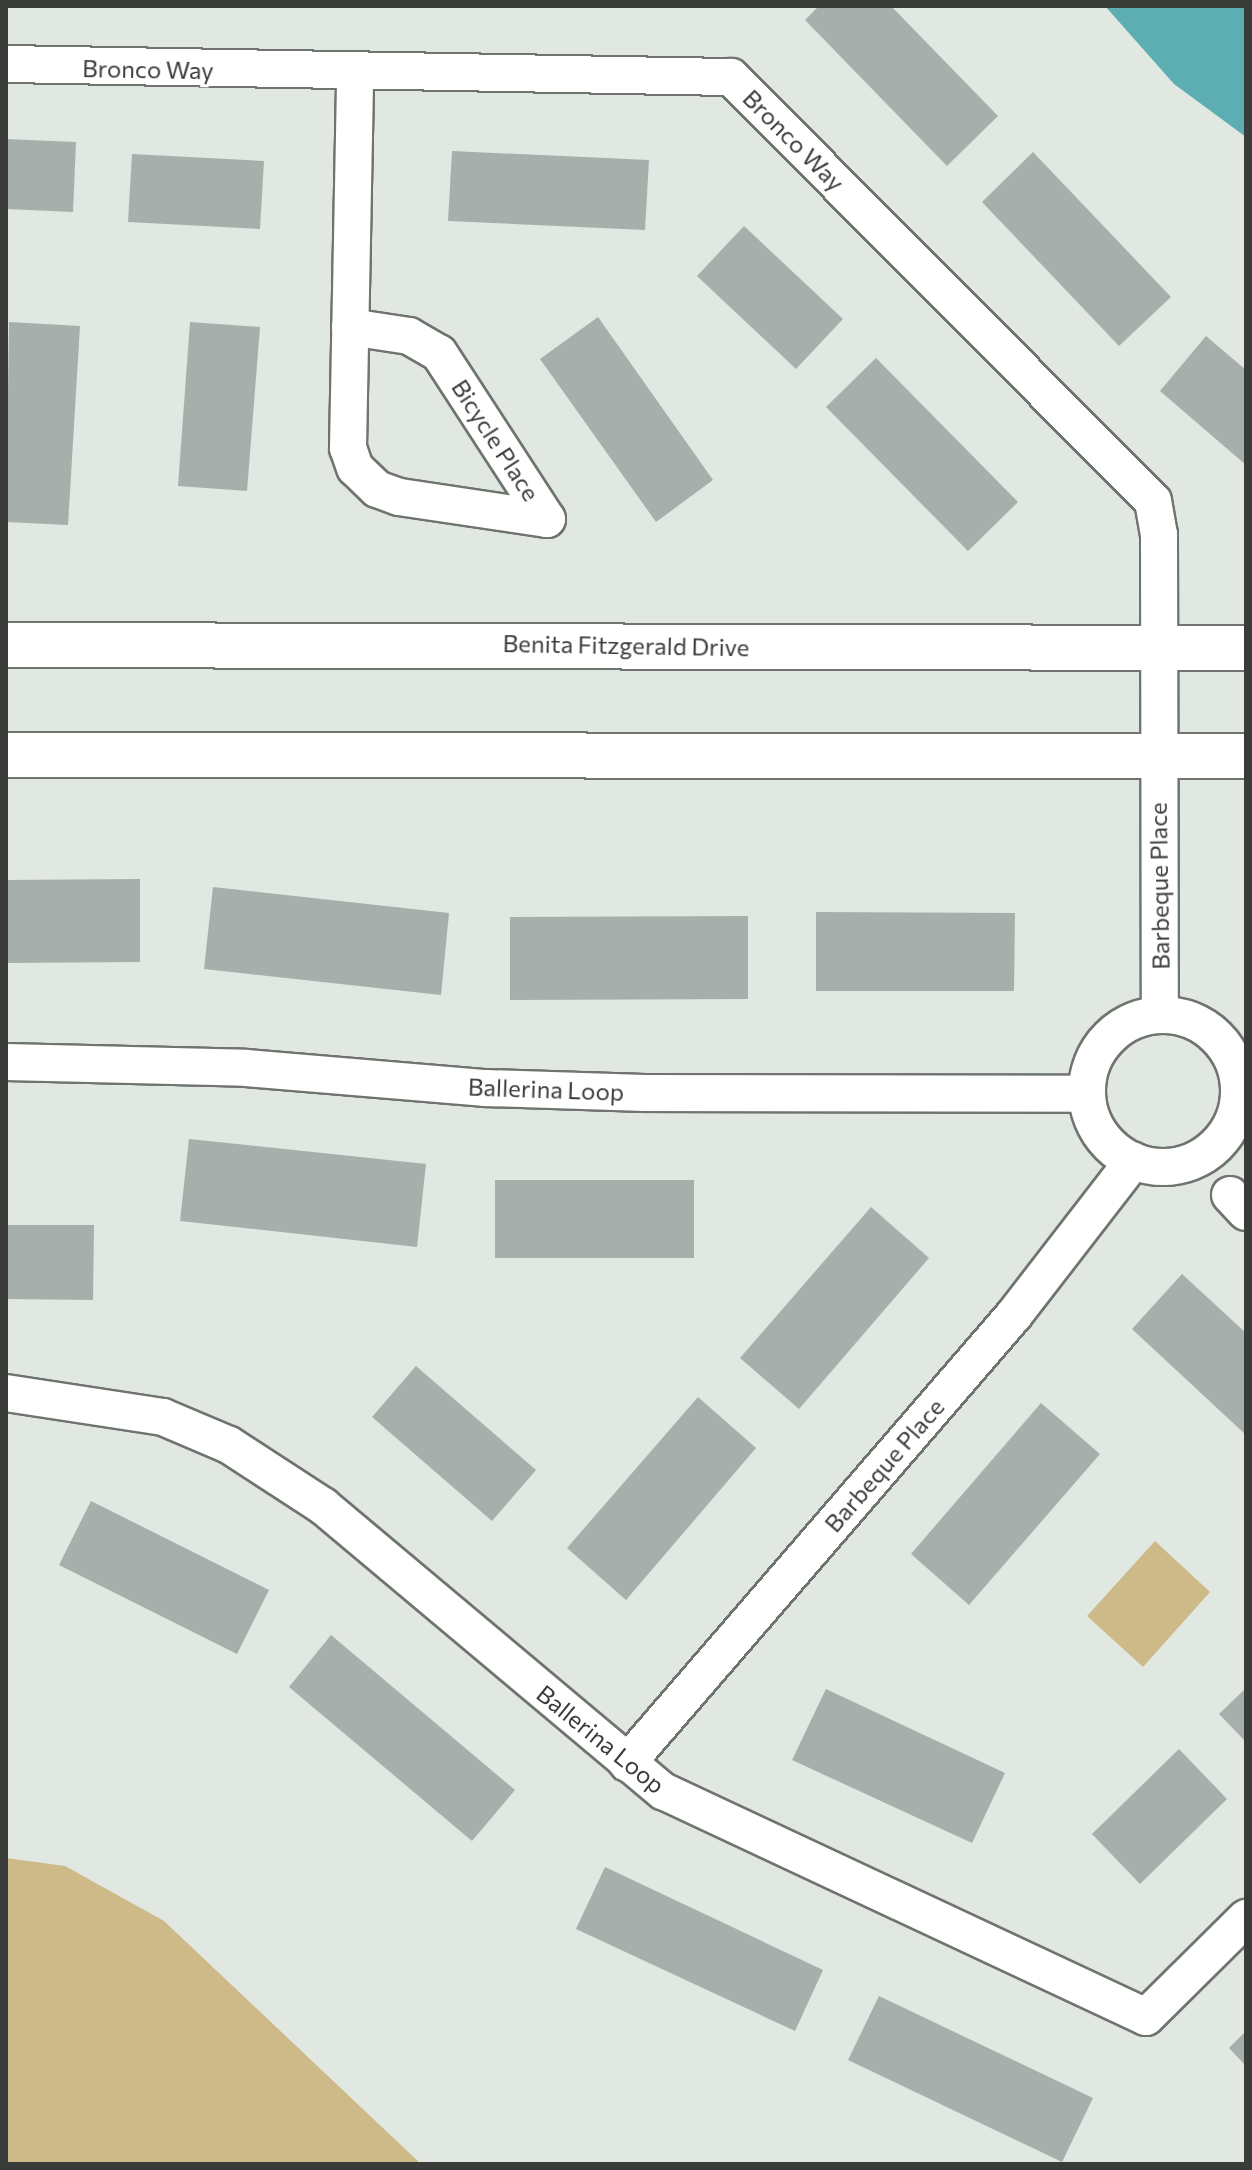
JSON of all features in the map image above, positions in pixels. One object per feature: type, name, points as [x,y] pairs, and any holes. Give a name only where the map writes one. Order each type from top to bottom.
[{"type":"main road","name":"Benita Fitzgerald Drive","points":[[6,645],[1155,652],[1246,648]]},
{"type":"main road","points":[[6,755],[1246,756]]},
{"type":"street","name":"Bronco Way","points":[[6,64],[731,77],[1153,501],[1159,534],[1155,652],[1158,758]]},
{"type":"street","name":"Bicycle Place","points":[[350,327],[409,336],[439,353],[547,519],[399,497],[367,480],[348,448],[350,327],[355,72]]},
{"type":"street","name":"Barbeque Place","points":[[1158,758],[1160,1015]]},
{"type":"street","points":[[1160,1015],[1184,1017],[1223,1042],[1243,1085],[1229,1129],[1197,1159],[1165,1166],[1133,1161],[1100,1134],[1087,1094],[1100,1048],[1137,1019],[1160,1015]]},
{"type":"street","name":"Ballerina Loop","points":[[6,1062],[246,1068],[486,1088],[645,1093],[1087,1094]]},
{"type":"street","name":"Barbeque Place","points":[[627,1763],[1014,1315],[1133,1161]]},
{"type":"street","name":"Ballerina Loop","points":[[6,1393],[163,1417],[265,1465],[323,1506],[627,1763],[686,1804],[1146,2017],[1246,1918]]},
{"type":"shaded area","points":[[1155,1541],[1210,1592],[1143,1667],[1087,1616]]},
{"type":"shaded area","points":[[6,1858],[65,1866],[164,1921],[421,2164],[6,2164]]},
{"type":"water","points":[[1105,6],[1246,6],[1246,137],[1174,84]]},
{"type":"building","points":[[819,6],[891,6],[998,116],[947,166],[805,20]]},
{"type":"building","points":[[6,139],[76,142],[73,212],[6,209]]},
{"type":"building","points":[[452,151],[649,160],[645,230],[448,221]]},
{"type":"building","points":[[1033,152],[1171,297],[1119,346],[982,202]]},
{"type":"building","points":[[132,154],[264,161],[260,229],[128,222]]},
{"type":"building","points":[[744,226],[843,319],[796,369],[697,276]]},
{"type":"building","points":[[598,317],[713,480],[656,522],[540,359]]},
{"type":"building","points":[[9,322],[80,326],[68,525],[6,522]]},
{"type":"building","points":[[190,322],[260,327],[247,491],[178,486]]},
{"type":"building","points":[[1206,336],[1246,370],[1246,465],[1160,391]]},
{"type":"building","points":[[876,358],[1018,502],[968,551],[826,407]]},
{"type":"building","points":[[140,879],[140,962],[6,963],[6,880]]},
{"type":"building","points":[[213,887],[449,913],[441,995],[204,969]]},
{"type":"building","points":[[816,912],[1015,913],[1014,991],[816,991]]},
{"type":"building","points":[[748,916],[748,999],[510,1000],[510,917]]},
{"type":"building","points":[[189,1139],[426,1164],[417,1247],[180,1221]]},
{"type":"building","points":[[495,1180],[694,1180],[694,1258],[495,1258]]},
{"type":"building","points":[[871,1207],[929,1258],[799,1409],[740,1358]]},
{"type":"building","points":[[6,1225],[94,1225],[93,1300],[6,1299]]},
{"type":"building","points":[[1182,1274],[1246,1333],[1246,1435],[1132,1329]]},
{"type":"building","points":[[416,1366],[536,1470],[492,1521],[372,1417]]},
{"type":"building","points":[[698,1397],[756,1448],[626,1600],[567,1548]]},
{"type":"building","points":[[1041,1403],[1100,1454],[969,1605],[911,1554]]},
{"type":"building","points":[[91,1501],[269,1590],[237,1654],[59,1565]]},
{"type":"building","points":[[331,1635],[515,1790],[472,1841],[289,1687]]},
{"type":"building","points":[[1246,1688],[1246,1742],[1219,1714]]},
{"type":"building","points":[[826,1689],[1005,1773],[972,1843],[792,1760]]},
{"type":"building","points":[[1179,1749],[1227,1799],[1140,1884],[1092,1834]]},
{"type":"building","points":[[605,1867],[823,1970],[795,2031],[576,1929]]},
{"type":"building","points":[[879,1996],[1093,2098],[1062,2162],[848,2060]]},
{"type":"building","points":[[1246,2031],[1246,2066],[1229,2048]]}]
